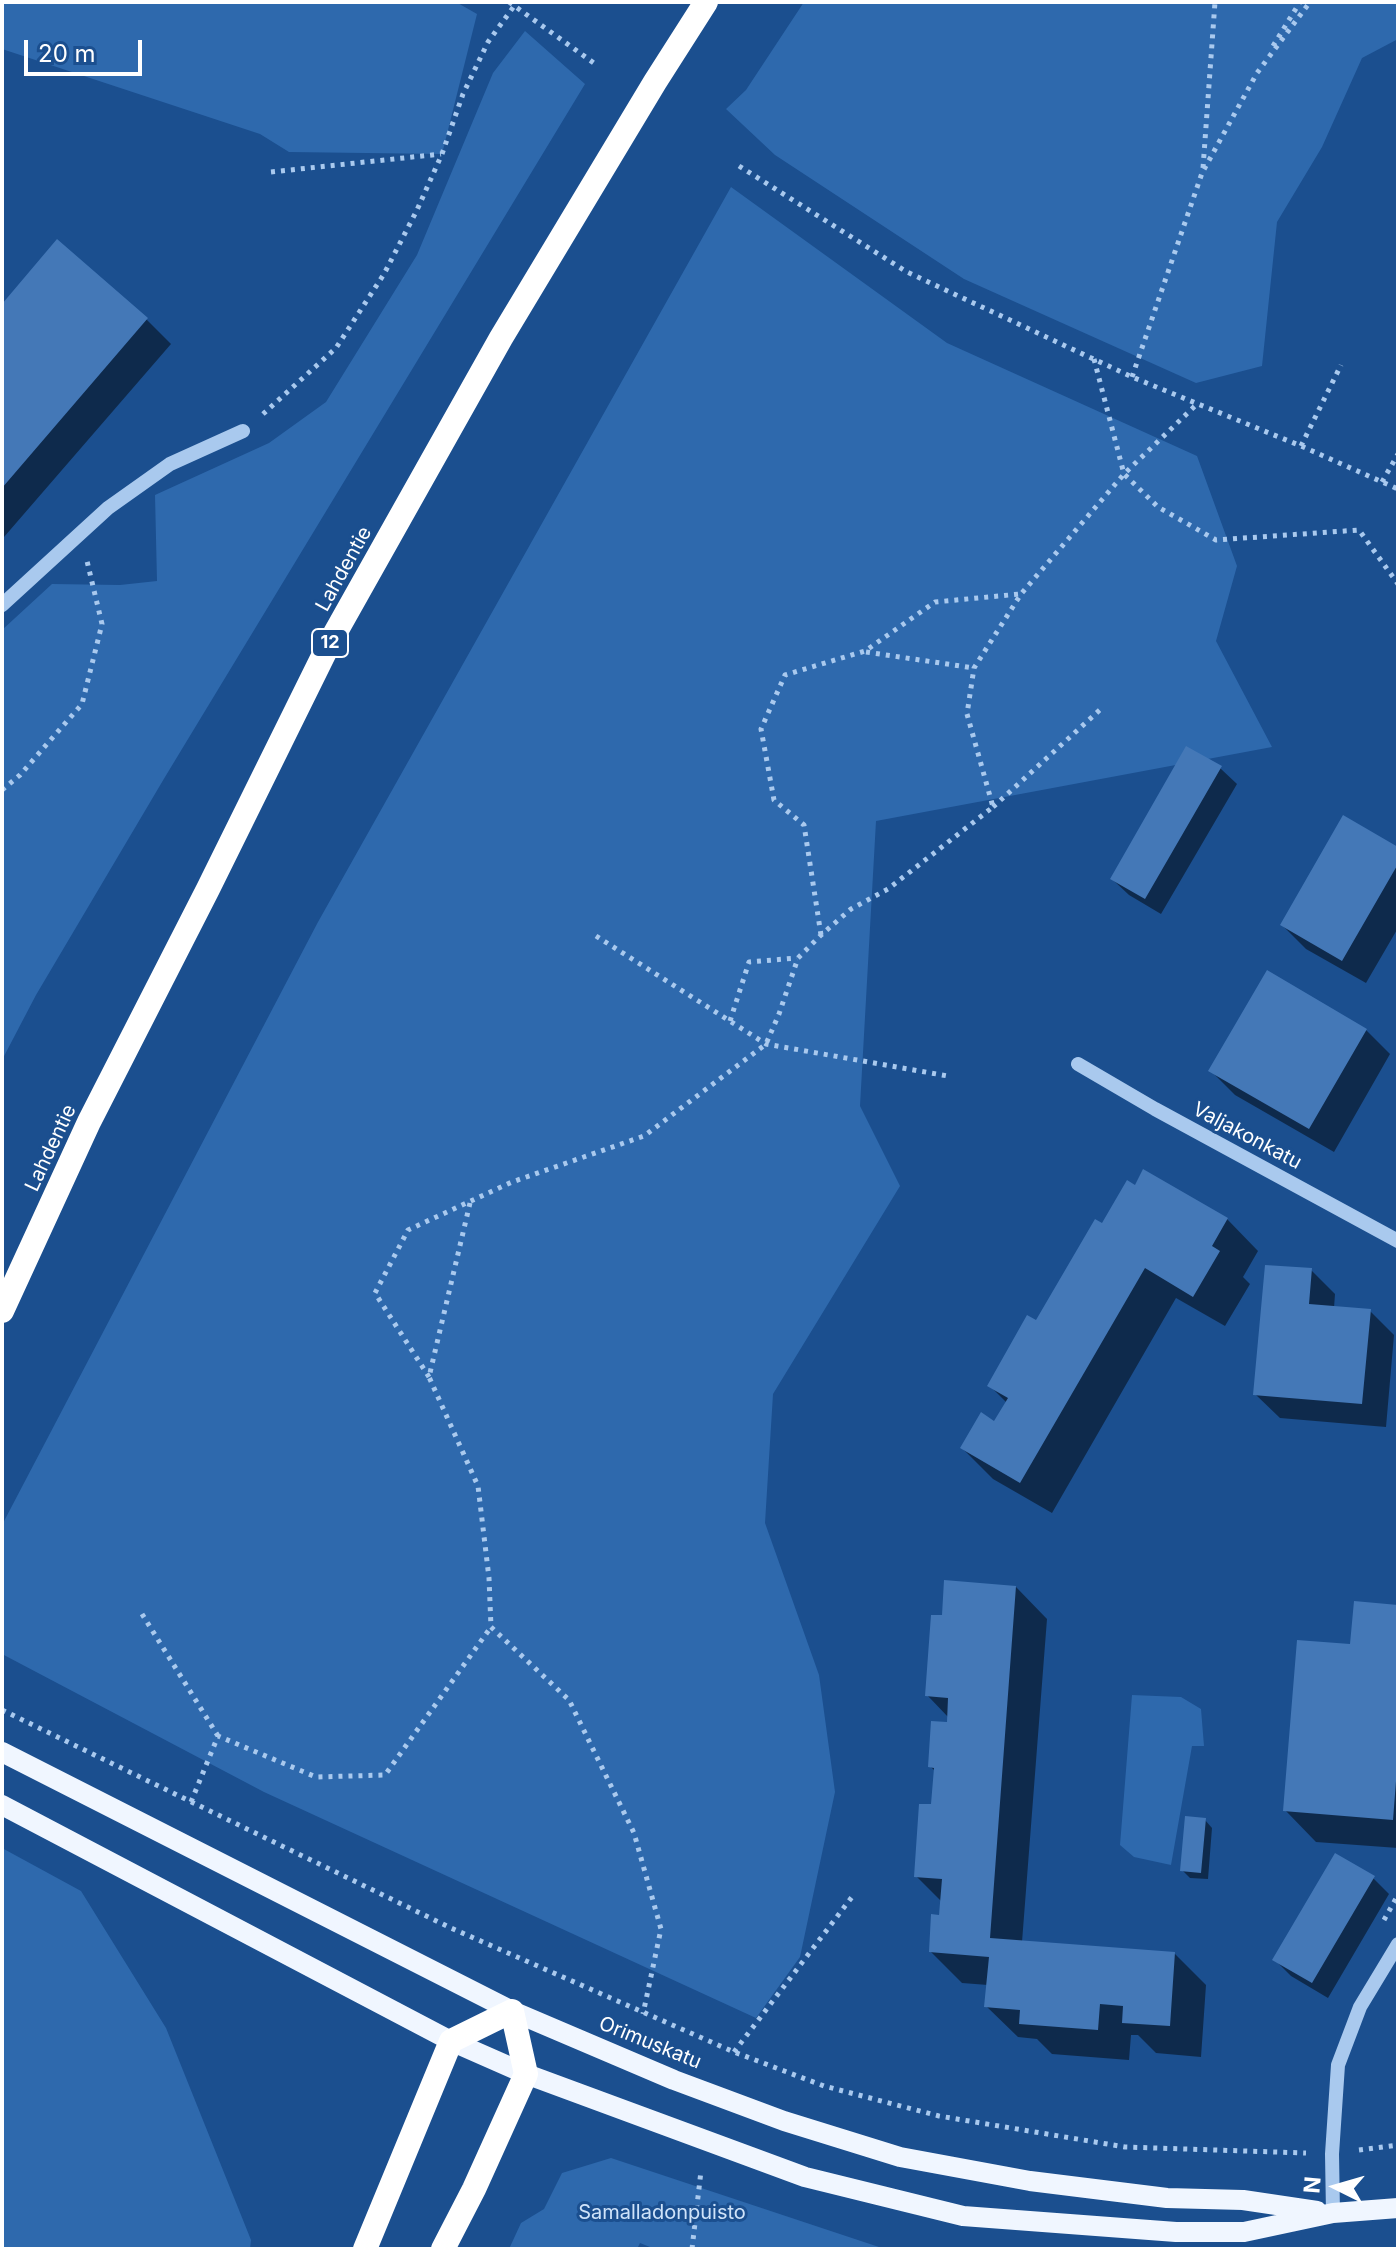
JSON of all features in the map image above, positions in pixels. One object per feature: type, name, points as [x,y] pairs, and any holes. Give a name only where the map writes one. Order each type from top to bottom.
[{"type":"highway","name":"Lahdentie","points":[[2,1311],[89,1122],[329,644],[501,338],[706,2]]},
{"type":"highway","points":[[365,2249],[451,2041],[512,2011],[526,2074],[443,2249]]},
{"type":"main road","name":"Orimuskatu","points":[[2,1752],[512,2011],[674,2080],[784,2121],[900,2157],[1030,2181],[1167,2198],[1243,2200],[1333,2213]]},
{"type":"main road","name":"Orimuskatu","points":[[2,1805],[451,2041],[526,2074],[805,2177],[963,2216],[1176,2232],[1244,2232],[1333,2213],[1398,2208]]},
{"type":"street","points":[[2,605],[108,508],[170,464],[243,431]]},
{"type":"street","name":"Valjakonkatu","points":[[1078,1064],[1398,1241]]},
{"type":"street","points":[[1333,2213],[1332,2154],[1338,2065],[1360,2007],[1398,1944]]},
{"type":"path","points":[[1202,173],[1215,2]]},
{"type":"path","points":[[1132,377],[1202,173],[1300,2]]},
{"type":"path","points":[[1257,73],[1310,2]]},
{"type":"path","points":[[243,431],[336,348],[384,274],[442,154],[463,94],[488,42],[513,3],[598,66]]},
{"type":"path","points":[[271,172],[442,154]]},
{"type":"path","points":[[739,166],[907,272],[1132,377],[1398,489]]},
{"type":"path","points":[[1094,359],[1124,474],[1158,507],[1216,540],[1359,530],[1398,584]]},
{"type":"path","points":[[1301,446],[1341,365]]},
{"type":"path","points":[[993,807],[967,714],[974,668],[1021,594],[1124,474],[1197,404]]},
{"type":"path","points":[[1382,482],[1398,454]]},
{"type":"path","points":[[2,790],[20,775],[82,704],[102,624],[81,532]]},
{"type":"path","points":[[821,935],[804,825],[774,800],[761,729],[785,675],[865,651],[935,602],[1021,594]]},
{"type":"path","points":[[865,651],[974,668]]},
{"type":"path","points":[[142,1614],[218,1736],[316,1777],[385,1775],[491,1627],[489,1578],[478,1486],[429,1377],[375,1293],[408,1230],[512,1182],[644,1136],[766,1044],[798,958],[821,935],[851,909],[888,889],[993,807],[1103,707]]},
{"type":"path","points":[[596,936],[766,1044],[948,1076]]},
{"type":"path","points":[[730,1021],[749,962],[798,958]]},
{"type":"path","points":[[429,1377],[470,1202]]},
{"type":"path","points":[[491,1627],[569,1700],[634,1833],[661,1929],[643,2014]]},
{"type":"path","points":[[2,1710],[451,1928],[643,2014],[824,2086],[939,2116],[1125,2147],[1332,2154],[1398,2145]]},
{"type":"path","points":[[191,1802],[218,1736]]},
{"type":"path","points":[[734,2052],[855,1893]]},
{"type":"path","points":[[692,2249],[705,2140]]},
{"type":"green space","points":[[2,2],[456,2],[477,14],[442,154],[289,152],[260,134],[2,49]]},
{"type":"green space","points":[[804,2],[1398,2],[1398,39],[1362,58],[1322,147],[1277,222],[1262,366],[1196,383],[964,279],[775,155],[726,109],[746,90]]},
{"type":"green space","points":[[525,31],[585,84],[165,777],[36,995],[2,1060],[2,630],[52,584],[120,585],[157,581],[155,495],[269,443],[326,402],[417,255],[493,73]]},
{"type":"green space","points":[[731,187],[947,343],[1197,456],[1237,566],[1216,641],[1272,747],[876,821],[860,1106],[900,1186],[773,1394],[765,1523],[819,1675],[835,1792],[800,1957],[756,2018],[264,1792],[2,1654],[2,1525],[318,922]]},
{"type":"green space","points":[[1132,1695],[1181,1697],[1201,1709],[1204,1746],[1192,1746],[1171,1865],[1134,1857],[1120,1845]]},
{"type":"green space","points":[[2,1848],[81,1891],[166,2028],[251,2240],[250,2249],[2,2249]]},
{"type":"green space","name":"Samalladonpuisto","points":[[611,2158],[885,2249],[655,2249],[640,2243],[637,2249],[509,2249],[521,2223],[544,2209],[562,2173]]},
{"type":"building","points":[[57,239],[148,318],[2,488],[2,304]]},
{"type":"building","points":[[1186,746],[1222,766],[1145,899],[1110,879]]},
{"type":"building","points":[[1343,815],[1398,847],[1398,864],[1342,961],[1280,925]]},
{"type":"building","points":[[1267,970],[1367,1029],[1309,1129],[1208,1071]]},
{"type":"building","points":[[1143,1169],[1228,1218],[1212,1246],[1220,1251],[1193,1297],[1145,1268],[1020,1483],[960,1448],[981,1412],[994,1421],[1008,1398],[987,1386],[1027,1315],[1036,1320],[1095,1219],[1102,1223],[1127,1180],[1135,1185]]},
{"type":"building","points":[[1265,1265],[1312,1268],[1309,1304],[1371,1309],[1362,1404],[1253,1395]]},
{"type":"building","points":[[944,1580],[1016,1586],[990,1938],[1175,1952],[1170,2026],[1122,2023],[1123,2006],[1100,2004],[1098,2030],[1019,2024],[1020,2010],[984,2007],[989,1957],[929,1952],[931,1914],[939,1915],[942,1879],[914,1877],[919,1804],[931,1804],[934,1768],[928,1767],[931,1721],[947,1722],[948,1698],[925,1696],[931,1615],[942,1615]]},
{"type":"building","points":[[1354,1601],[1398,1605],[1398,1755],[1393,1820],[1283,1811],[1297,1640],[1350,1644]]},
{"type":"building","points":[[1185,1816],[1206,1818],[1201,1873],[1180,1871]]},
{"type":"building","points":[[1335,1853],[1375,1876],[1312,1983],[1272,1960]]}]
